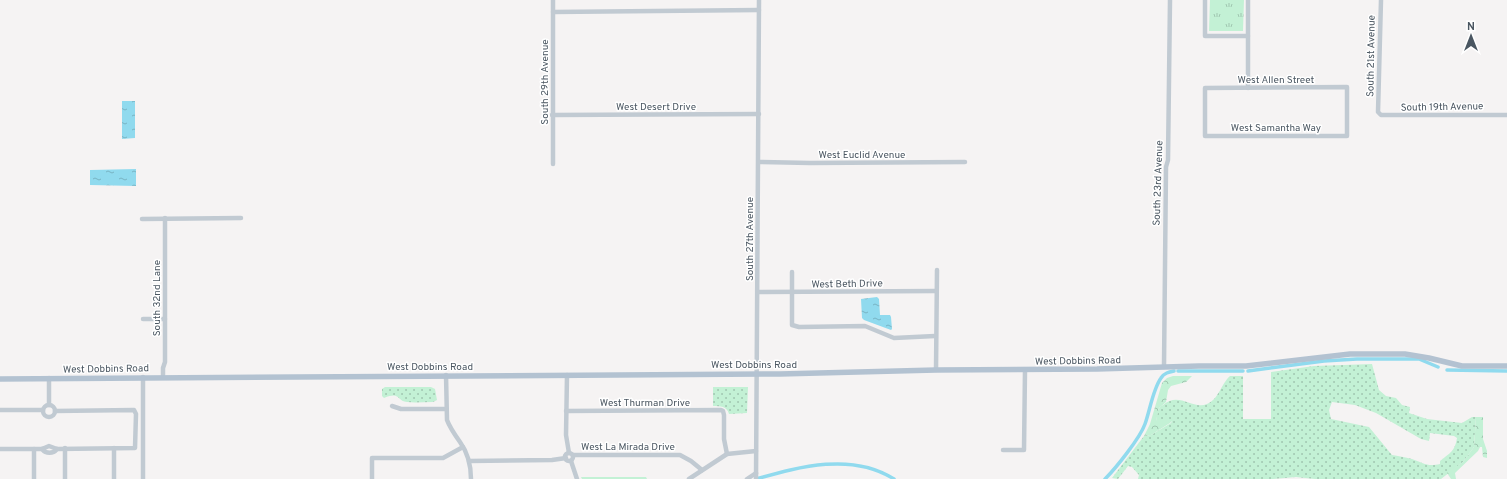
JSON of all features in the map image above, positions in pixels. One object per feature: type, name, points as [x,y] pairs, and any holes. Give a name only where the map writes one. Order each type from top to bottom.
[{"type":"main road","name":"West Dobbins Road","points":[[0,379],[757,373],[1253,366],[1328,356],[1385,354],[1418,355],[1462,366],[1507,366]]},
{"type":"street","name":"South 29th Avenue","points":[[553,0],[553,164]]},
{"type":"street","name":"South 27th Avenue","points":[[756,476],[759,0]]},
{"type":"street","name":"South 23rd Avenue","points":[[1164,367],[1166,167],[1168,160],[1170,0]]},
{"type":"street","points":[[1205,0],[1205,36],[1248,36]]},
{"type":"street","points":[[1248,0],[1248,88]]},
{"type":"street","name":"South 21st Avenue","points":[[1378,112],[1381,0]]},
{"type":"street","points":[[553,12],[759,10]]},
{"type":"street","name":"West Allen Street","points":[[1205,136],[1205,88],[1346,87],[1347,136]]},
{"type":"street","name":"South 19th Avenue","points":[[1378,112],[1383,116],[1507,115]]},
{"type":"street","name":"West Desert Drive","points":[[552,115],[759,114]]},
{"type":"street","name":"West Samantha Way","points":[[1205,136],[1347,136]]},
{"type":"street","name":"West Euclid Avenue","points":[[759,162],[965,162]]},
{"type":"street","points":[[142,218],[241,218]]},
{"type":"street","name":"South 32nd Lane","points":[[163,377],[165,362],[165,218]]},
{"type":"street","points":[[936,370],[937,270]]},
{"type":"street","points":[[792,272],[792,326],[865,326],[894,338],[936,336]]},
{"type":"street","name":"West Beth Drive","points":[[758,292],[936,291]]},
{"type":"street","points":[[143,319],[165,319]]},
{"type":"street","points":[[1003,450],[1024,450],[1025,370]]},
{"type":"street","points":[[567,374],[566,435],[573,458],[571,461],[577,479]]},
{"type":"street","points":[[446,375],[446,410],[450,426],[463,446],[469,461],[471,479]]},
{"type":"street","points":[[143,377],[144,479]]},
{"type":"street","points":[[49,378],[49,405]]},
{"type":"street","points":[[0,410],[43,410],[49,405]]},
{"type":"street","points":[[49,405],[54,407],[55,411]]},
{"type":"street","points":[[392,406],[401,409],[446,410]]},
{"type":"street","points":[[43,410],[45,416],[49,417],[53,416],[55,411]]},
{"type":"street","points":[[0,449],[42,449],[49,446],[53,446],[57,449],[135,448],[136,414],[134,410],[55,411]]},
{"type":"street","name":"West Thurman Drive","points":[[566,411],[723,411],[724,439],[727,454]]},
{"type":"street","points":[[372,479],[372,458],[443,458],[463,446]]},
{"type":"street","points":[[65,448],[65,479]]},
{"type":"street","points":[[114,448],[114,479]]},
{"type":"street","points":[[34,449],[34,479]]},
{"type":"street","points":[[689,479],[727,454],[756,451]]},
{"type":"street","points":[[469,461],[552,460],[566,458],[566,455],[571,454]]},
{"type":"street","name":"West La Mirada Drive","points":[[571,454],[680,455],[691,461],[702,470]]},
{"type":"street","points":[[566,458],[567,461],[571,461]]},
{"type":"street","points":[[747,479],[756,476]]},
{"type":"green space","points":[[1210,0],[1244,0],[1243,31],[1209,31]]},
{"type":"green space","points":[[1372,364],[1379,390],[1386,396],[1396,398],[1402,405],[1410,407],[1409,413],[1427,419],[1462,423],[1472,417],[1476,417],[1474,447],[1463,462],[1441,479],[1315,479],[1296,477],[1273,479],[1138,479],[1139,475],[1132,467],[1128,466],[1118,479],[1112,478],[1144,436],[1151,435],[1171,423],[1172,421],[1156,421],[1159,408],[1169,401],[1180,400],[1196,405],[1207,404],[1214,399],[1230,376],[1243,376],[1243,419],[1271,419],[1271,372],[1314,366]],"holes":[[[1332,402],[1355,405],[1376,413],[1421,439],[1429,441],[1430,433],[1454,436],[1457,438],[1455,446],[1452,451],[1440,461],[1440,464],[1436,465],[1426,464],[1412,459],[1392,455],[1369,427],[1331,419],[1329,410]]]},
{"type":"green space","points":[[1173,376],[1192,376],[1186,382],[1171,386],[1168,390],[1166,402],[1159,408],[1156,421],[1172,421],[1151,435],[1144,436],[1150,424],[1162,383],[1167,378]]},
{"type":"green space","points":[[385,387],[431,387],[435,389],[437,400],[433,402],[407,402],[396,396],[384,398],[382,396],[382,389]]},
{"type":"green space","points":[[713,387],[748,387],[747,413],[729,414],[727,409],[721,406],[713,406]]},
{"type":"green space","points":[[1476,417],[1483,417],[1483,439],[1487,451],[1487,458],[1483,457],[1482,447],[1480,447],[1478,451],[1455,473],[1456,479],[1451,479],[1447,473],[1463,462],[1474,447]]},
{"type":"green space","points":[[581,477],[646,477],[647,479],[582,479]]},
{"type":"water","points":[[122,101],[135,101],[135,138],[122,139]]},
{"type":"water","points":[[136,169],[136,186],[90,185],[90,170]]},
{"type":"water","points":[[877,297],[879,299],[880,315],[890,315],[891,317],[891,330],[862,318],[861,299]]},
{"type":"waterway","points":[[1248,371],[1324,361],[1357,359],[1419,359],[1438,367]]},
{"type":"waterway","points":[[1447,370],[1507,371]]},
{"type":"waterway","points":[[1105,479],[1127,453],[1142,430],[1156,388],[1162,376],[1168,372],[1174,371]]},
{"type":"waterway","points":[[1178,371],[1243,371]]},
{"type":"waterway","points":[[756,479],[790,470],[825,464],[861,466],[878,471],[894,479]]}]
